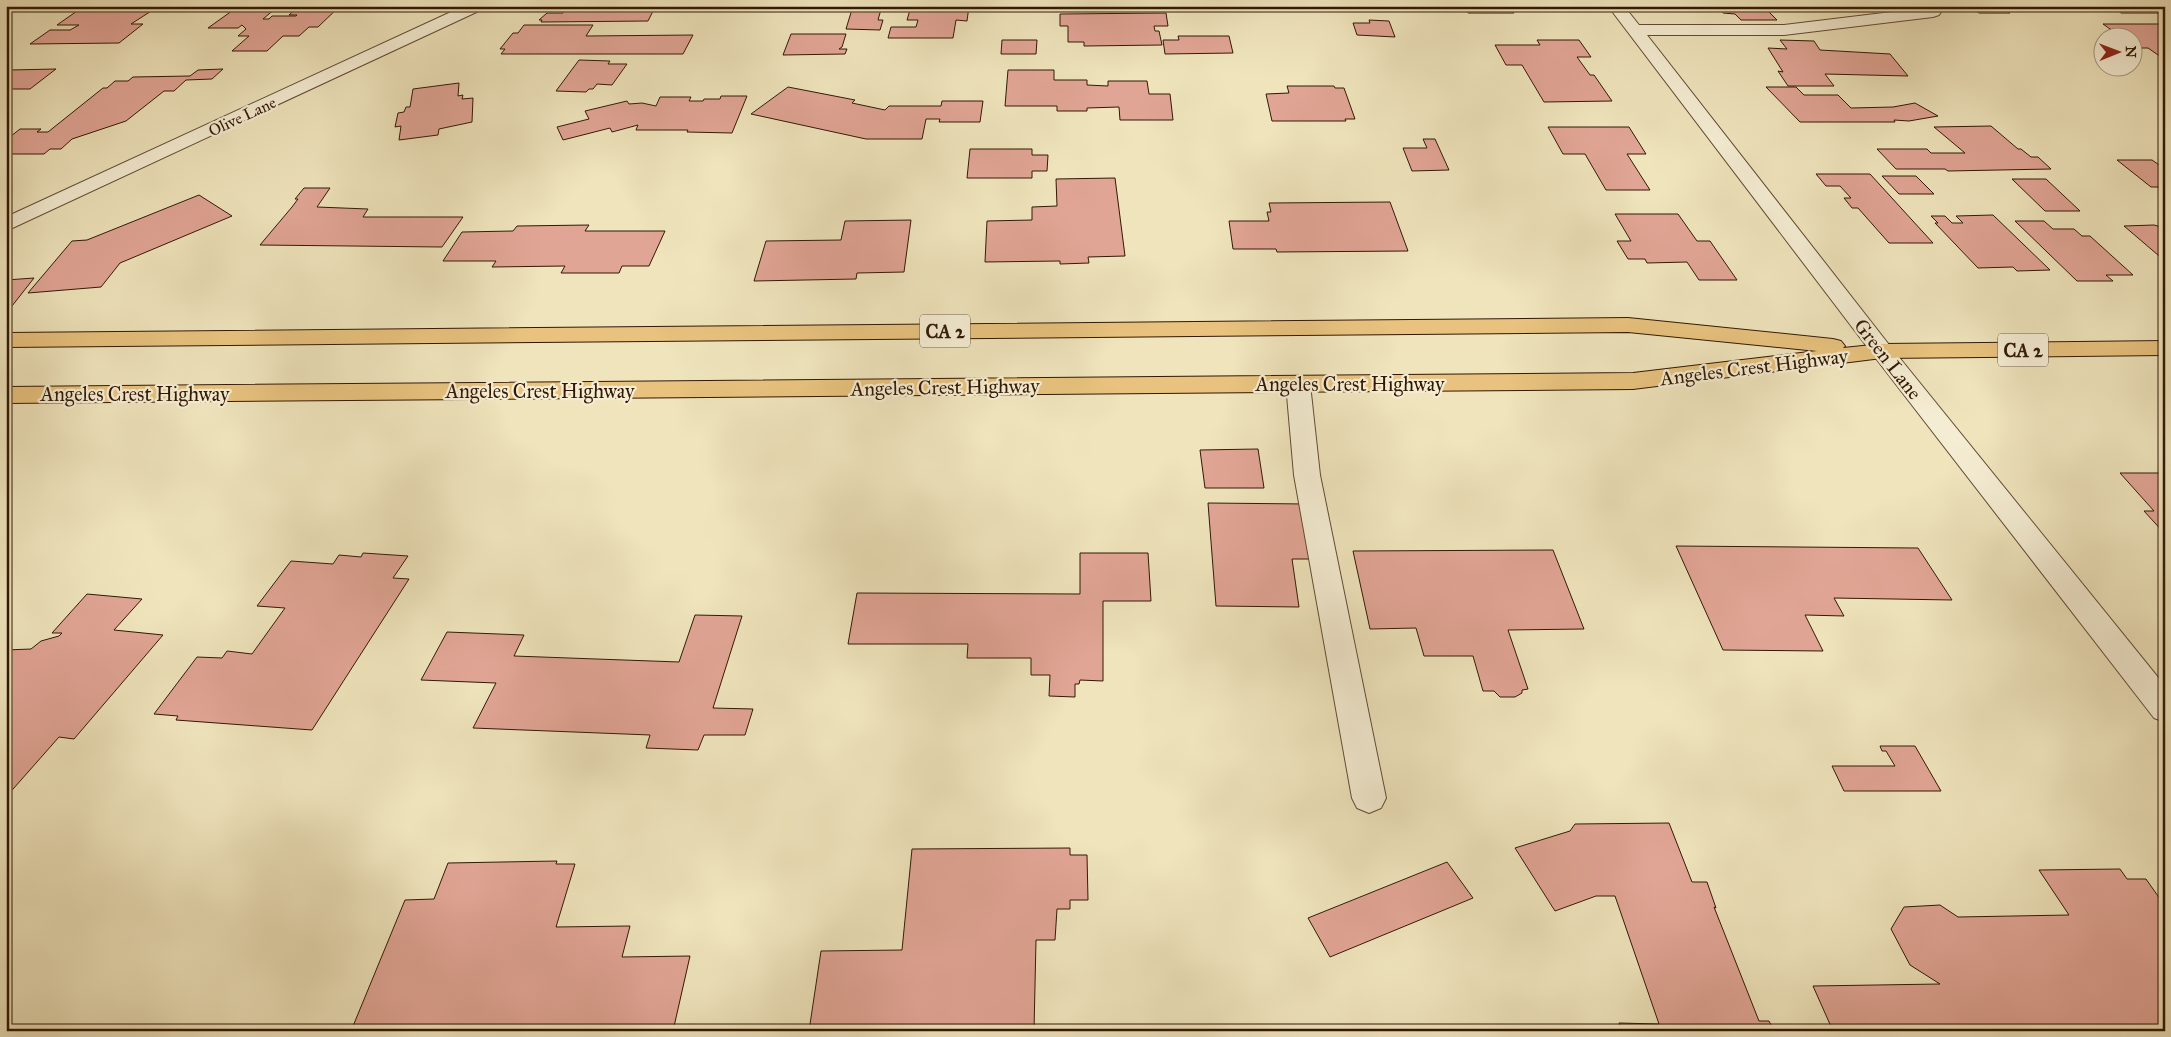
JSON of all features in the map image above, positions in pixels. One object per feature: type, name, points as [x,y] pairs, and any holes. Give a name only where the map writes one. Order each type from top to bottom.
[{"type":"main road","name":"Angeles Crest Highway","points":[[6,340],[1628,325],[1882,351]]},
{"type":"main road","name":"Angeles Crest Highway","points":[[6,396],[1633,381],[1882,351],[2165,348]]},
{"type":"street","name":"Olive Lane","points":[[6,225],[477,6]]},
{"type":"street","name":"Green Lane","points":[[1616,6],[1882,351],[2165,709]]},
{"type":"street","points":[[1634,30],[1784,30],[1933,12]]},
{"type":"street","points":[[1298,384],[1307,475],[1368,798]]},
{"type":"building","points":[[122,6],[159,6],[131,24],[143,24],[119,43],[30,44],[50,30],[70,30],[79,25],[57,25],[77,11],[116,10]]},
{"type":"building","points":[[299,6],[340,6],[318,27],[309,27],[299,36],[283,36],[267,51],[232,51],[249,36],[238,36],[246,29],[242,25],[238,28],[208,28],[236,8],[276,8],[263,19],[269,19],[272,16],[296,16],[289,15]]},
{"type":"building","points":[[565,6],[615,6],[613,9],[654,9],[648,21],[541,22],[542,20],[539,20],[547,13],[563,13]]},
{"type":"building","points":[[853,6],[882,6],[878,20],[883,20],[880,30],[846,29]]},
{"type":"building","points":[[932,6],[969,6],[967,21],[956,20],[953,38],[888,38],[891,27],[916,27],[918,20],[907,20],[910,10],[931,10]]},
{"type":"building","points":[[1307,6],[1382,6],[1383,8],[1308,9]]},
{"type":"building","points":[[1464,6],[1510,6],[1514,13],[1468,13]]},
{"type":"building","points":[[1717,6],[1763,6],[1777,20],[1741,20],[1735,14],[1723,13]]},
{"type":"building","points":[[1879,6],[1915,6],[1921,11],[1885,11]]},
{"type":"building","points":[[1970,6],[2002,6],[2010,13],[1979,13]]},
{"type":"building","points":[[2112,6],[2158,6],[2165,10],[2165,13],[2121,13]]},
{"type":"building","points":[[1166,13],[1168,26],[1154,26],[1155,31],[1159,31],[1162,45],[1084,46],[1084,42],[1068,42],[1068,26],[1060,26],[1060,14]]},
{"type":"building","points":[[1369,20],[1389,21],[1395,37],[1357,35],[1353,23],[1370,23]]},
{"type":"building","points":[[2103,24],[2165,24],[2165,57],[2161,57],[2148,48],[2144,48],[2144,28],[2109,28]]},
{"type":"building","points":[[524,25],[593,25],[586,36],[693,35],[683,54],[501,54],[505,49],[500,49],[513,33],[518,33]]},
{"type":"building","points":[[791,34],[846,34],[842,47],[839,49],[847,49],[845,54],[783,55]]},
{"type":"building","points":[[1178,36],[1229,36],[1233,53],[1165,54],[1163,40],[1179,40]]},
{"type":"building","points":[[1002,40],[1037,40],[1036,54],[1001,54]]},
{"type":"building","points":[[1537,40],[1579,40],[1591,57],[1577,57],[1590,75],[1594,75],[1612,101],[1544,102],[1522,65],[1506,65],[1495,45],[1540,45]]},
{"type":"building","points":[[1780,40],[1814,41],[1820,50],[1890,54],[1908,76],[1825,74],[1834,86],[1788,86],[1778,71],[1783,72],[1768,48],[1787,49]]},
{"type":"building","points":[[579,60],[610,61],[608,64],[627,64],[612,85],[597,84],[593,89],[589,89],[586,92],[556,91]]},
{"type":"building","points":[[56,69],[30,89],[6,89],[6,72],[10,70]]},
{"type":"building","points":[[223,69],[212,79],[186,80],[174,91],[164,91],[126,121],[72,139],[61,149],[50,149],[44,154],[6,154],[6,140],[20,129],[41,129],[37,132],[48,132],[103,88],[107,88],[115,81],[128,81],[133,77],[190,76],[198,70]]},
{"type":"building","points":[[1008,70],[1054,70],[1054,80],[1087,80],[1087,85],[1108,86],[1108,81],[1147,81],[1149,94],[1170,94],[1173,120],[1120,120],[1119,107],[1087,108],[1087,111],[1057,111],[1057,106],[1005,106]]},
{"type":"building","points":[[459,83],[458,96],[463,95],[462,99],[473,98],[472,122],[439,129],[438,135],[399,140],[401,126],[395,127],[398,113],[404,112],[406,107],[410,107],[413,89]]},
{"type":"building","points":[[1287,86],[1334,86],[1335,88],[1344,88],[1355,119],[1345,119],[1346,121],[1272,121],[1266,94],[1289,93]]},
{"type":"building","points":[[788,87],[855,100],[852,103],[885,110],[889,106],[941,106],[942,101],[983,101],[980,122],[939,122],[940,119],[926,119],[922,139],[866,139],[751,114]]},
{"type":"building","points":[[1766,87],[1796,87],[1804,95],[1838,95],[1851,108],[1893,107],[1915,103],[1938,116],[1909,121],[1894,120],[1895,122],[1800,122]]},
{"type":"building","points":[[721,96],[747,96],[732,133],[687,132],[688,130],[636,130],[638,125],[612,132],[610,128],[563,140],[557,127],[589,119],[585,111],[627,101],[629,104],[642,103],[656,106],[660,97],[691,97],[689,101],[703,101],[704,99],[720,99]]},
{"type":"building","points":[[1991,126],[2018,149],[2021,149],[2031,157],[2038,157],[2051,169],[1948,171],[1945,169],[1896,169],[1877,149],[1927,149],[1931,153],[1965,153],[1934,127]]},
{"type":"building","points":[[1548,127],[1629,127],[1646,154],[1627,154],[1650,190],[1606,190],[1585,154],[1563,154]]},
{"type":"building","points":[[1423,139],[1435,139],[1449,170],[1412,171],[1403,148],[1427,148]]},
{"type":"building","points":[[970,149],[1032,149],[1032,155],[1048,155],[1047,171],[1032,171],[1032,178],[967,178]]},
{"type":"building","points":[[2117,160],[2152,160],[2165,169],[2165,187],[2151,187]]},
{"type":"building","points":[[1816,174],[1870,174],[1933,243],[1889,243],[1858,208],[1852,208],[1844,198],[1851,198],[1840,186],[1826,186]]},
{"type":"building","points":[[1882,176],[1916,176],[1934,194],[1899,194]]},
{"type":"building","points":[[1115,178],[1125,256],[1088,257],[1089,263],[1060,264],[1060,261],[985,262],[987,221],[1032,220],[1032,207],[1057,206],[1056,179]]},
{"type":"building","points":[[2012,179],[2046,179],[2080,211],[2045,211]]},
{"type":"building","points":[[304,188],[330,188],[317,207],[368,209],[363,217],[463,217],[442,247],[260,245],[292,207],[298,199],[295,199]]},
{"type":"building","points":[[199,195],[232,216],[120,263],[101,287],[28,293],[72,241],[87,240]]},
{"type":"building","points":[[1390,202],[1408,251],[1277,252],[1276,249],[1233,249],[1229,221],[1269,221],[1267,212],[1271,212],[1269,203]]},
{"type":"building","points":[[1615,214],[1678,214],[1697,241],[1710,241],[1737,280],[1699,280],[1687,262],[1647,263],[1645,259],[1628,259],[1617,241],[1631,241]]},
{"type":"building","points":[[1993,215],[2050,270],[2017,271],[2013,267],[1978,268],[1935,223],[1938,223],[1931,216],[1945,216],[1952,223],[1963,223],[1956,216]]},
{"type":"building","points":[[911,220],[904,272],[857,273],[856,279],[754,281],[766,241],[841,240],[845,221]]},
{"type":"building","points":[[2015,221],[2044,221],[2053,229],[2074,229],[2082,236],[2090,236],[2133,275],[2106,275],[2113,281],[2077,281]]},
{"type":"building","points":[[589,225],[585,231],[665,231],[649,266],[622,266],[619,273],[561,273],[565,266],[492,267],[496,261],[443,261],[462,232],[513,231],[517,226]]},
{"type":"building","points":[[2154,225],[2165,228],[2165,261],[2124,226]]},
{"type":"building","points":[[34,278],[12,306],[6,306],[6,280]]},
{"type":"building","points":[[1258,449],[1264,488],[1205,488],[1200,450]]},
{"type":"building","points":[[2120,473],[2165,473],[2165,534],[2144,511],[2154,511]]},
{"type":"building","points":[[1208,503],[1307,504],[1316,559],[1292,559],[1299,607],[1216,606]]},
{"type":"building","points":[[1676,546],[1918,548],[1952,600],[1834,598],[1844,616],[1805,615],[1823,651],[1723,650]]},
{"type":"building","points":[[1553,550],[1584,629],[1508,630],[1528,689],[1522,690],[1522,693],[1515,697],[1500,697],[1494,691],[1483,691],[1473,656],[1424,656],[1416,628],[1370,629],[1353,551]]},
{"type":"building","points":[[363,553],[408,556],[393,578],[409,579],[312,730],[176,720],[178,716],[154,714],[197,657],[222,658],[227,651],[252,654],[285,608],[257,606],[291,561],[333,564],[339,555],[361,557]]},
{"type":"building","points":[[1080,553],[1148,553],[1151,601],[1103,601],[1103,681],[1080,680],[1079,684],[1075,684],[1075,697],[1049,696],[1050,675],[1031,675],[1031,658],[967,658],[968,644],[848,644],[857,593],[1080,594]]},
{"type":"building","points":[[87,594],[142,599],[114,630],[163,635],[74,739],[59,737],[6,797],[6,650],[31,649],[41,641],[59,636],[62,633],[52,633]]},
{"type":"building","points":[[695,615],[742,616],[713,708],[753,709],[745,735],[704,735],[698,750],[646,748],[650,735],[473,728],[496,683],[421,680],[447,632],[524,635],[514,656],[679,662]]},
{"type":"building","points":[[1880,746],[1915,746],[1941,791],[1844,791],[1832,766],[1895,766],[1886,751],[1882,751]]},
{"type":"building","points":[[1669,823],[1692,882],[1707,882],[1716,908],[1714,907],[1759,1021],[1769,1021],[1774,1031],[1621,1031],[1619,1023],[1659,1024],[1615,896],[1596,896],[1555,911],[1515,848],[1570,831],[1575,824]]},
{"type":"building","points":[[1070,848],[1070,855],[1087,855],[1088,900],[1070,900],[1070,909],[1057,909],[1055,940],[1036,940],[1034,1031],[809,1031],[821,951],[902,950],[912,849]]},
{"type":"building","points":[[557,861],[556,864],[575,864],[556,927],[630,926],[622,957],[690,956],[673,1031],[351,1031],[405,900],[434,899],[448,863]]},
{"type":"building","points":[[1447,862],[1473,898],[1330,957],[1308,918]]},
{"type":"building","points":[[2120,869],[2127,879],[2146,879],[2165,906],[2165,1031],[1833,1031],[1813,986],[1940,984],[1910,965],[1891,929],[1904,907],[1940,905],[1958,917],[2069,915],[2039,870]]}]
